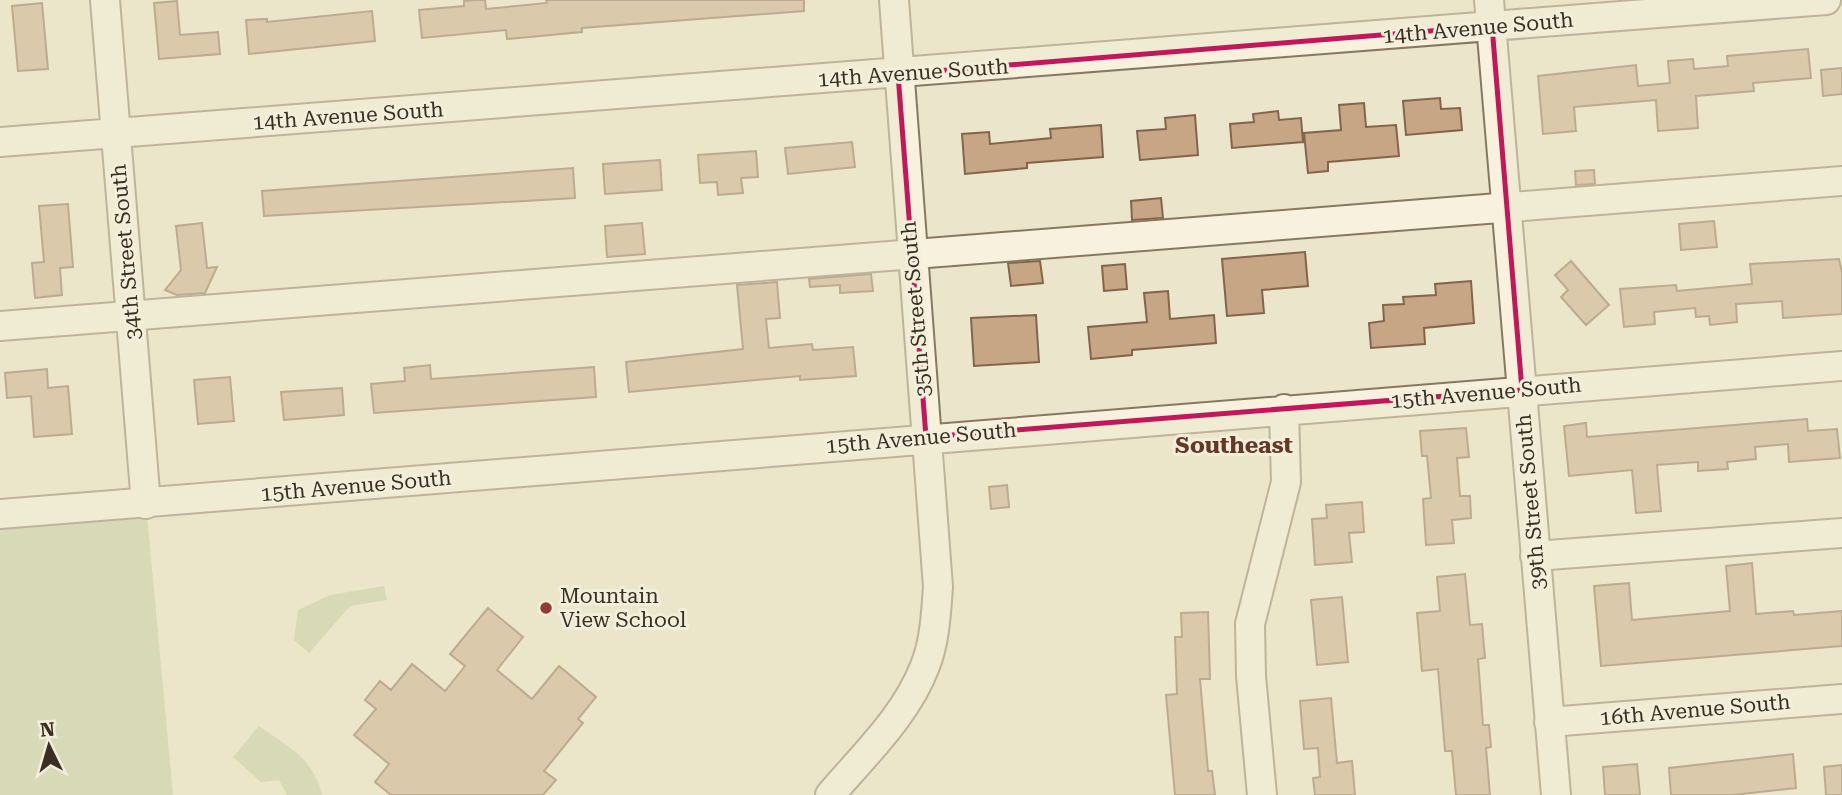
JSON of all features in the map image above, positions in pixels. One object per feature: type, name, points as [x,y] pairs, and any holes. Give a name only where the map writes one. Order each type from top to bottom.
[{"type":"street","name":"34th Street South","points":[[105,0],[146,504]]},
{"type":"street","name":"35th Street South","points":[[830,795],[901,711],[925,666],[934,630],[938,587],[894,0]]},
{"type":"street","name":"14th Avenue South","points":[[0,142],[898,74],[1491,13],[1826,0]]},
{"type":"street","name":"39th Street South","points":[[1491,13],[1556,795]]},
{"type":"street","points":[[0,326],[1842,181]]},
{"type":"street","name":"15th Avenue South","points":[[0,514],[146,504],[926,437],[1842,366]]},
{"type":"street","points":[[1262,795],[1251,676],[1250,624],[1286,482],[1284,409]]},
{"type":"street","points":[[1535,556],[1842,533]]},
{"type":"street","name":"16th Avenue South","points":[[1549,722],[1842,699]]},
{"type":"highlighted area","points":[[1492,26],[1522,390],[926,437],[898,74]]},
{"type":"green space","points":[[146,504],[173,795],[0,795],[0,515]]},
{"type":"green space","points":[[384,586],[387,600],[350,606],[309,653],[294,640],[298,610],[330,595]]},
{"type":"green space","points":[[259,726],[306,762],[322,795],[287,795],[279,780],[261,782],[233,757]]},
{"type":"building","points":[[485,0],[486,9],[547,3],[546,0],[804,0],[804,11],[582,28],[582,32],[507,39],[506,30],[422,38],[419,10],[464,6],[464,1]]},
{"type":"building","points":[[177,1],[180,35],[218,32],[220,54],[159,59],[154,3]]},
{"type":"building","points":[[42,3],[48,69],[18,71],[12,6]]},
{"type":"building","points":[[372,11],[375,41],[249,54],[246,20],[267,19],[267,22]]},
{"type":"building","points":[[1808,49],[1811,78],[1753,83],[1754,91],[1696,96],[1698,128],[1658,131],[1656,100],[1574,107],[1576,131],[1543,134],[1538,76],[1636,65],[1638,86],[1670,83],[1668,61],[1693,59],[1694,69],[1728,66],[1727,56]]},
{"type":"building","points":[[1842,68],[1842,94],[1823,96],[1821,70]]},
{"type":"building","points":[[1440,98],[1441,109],[1460,108],[1462,130],[1406,135],[1403,101]]},
{"type":"building","points":[[1364,103],[1366,127],[1396,125],[1399,156],[1328,162],[1328,171],[1308,173],[1304,133],[1341,130],[1339,105]]},
{"type":"building","points":[[1278,111],[1279,120],[1301,118],[1303,142],[1232,148],[1230,124],[1254,122],[1253,114]]},
{"type":"building","points":[[1195,115],[1198,155],[1140,160],[1137,131],[1166,129],[1165,118]]},
{"type":"building","points":[[1101,125],[1103,157],[1027,163],[1027,168],[965,174],[962,134],[989,132],[990,144],[1051,138],[1050,129]]},
{"type":"building","points":[[852,142],[855,167],[788,174],[785,148]]},
{"type":"building","points":[[756,151],[758,177],[741,178],[743,193],[718,195],[717,182],[700,183],[698,155]]},
{"type":"building","points":[[660,160],[662,190],[605,194],[603,164]]},
{"type":"building","points":[[573,168],[575,198],[264,216],[262,191]]},
{"type":"building","points":[[1594,170],[1595,184],[1576,185],[1575,171]]},
{"type":"building","points":[[1161,198],[1163,218],[1132,220],[1131,201]]},
{"type":"building","points":[[68,204],[73,267],[60,268],[62,295],[35,298],[32,263],[44,262],[39,206]]},
{"type":"building","points":[[1714,221],[1717,247],[1681,250],[1679,224]]},
{"type":"building","points":[[202,223],[207,268],[217,267],[205,293],[177,295],[165,290],[181,270],[176,226]]},
{"type":"building","points":[[642,223],[645,254],[607,257],[605,226]]},
{"type":"building","points":[[1305,252],[1308,286],[1262,290],[1264,313],[1227,316],[1222,259]]},
{"type":"building","points":[[1839,259],[1842,273],[1842,314],[1783,318],[1782,301],[1736,304],[1737,322],[1710,325],[1709,316],[1696,317],[1695,308],[1654,312],[1655,324],[1624,327],[1620,289],[1676,285],[1677,291],[1752,284],[1750,264]]},
{"type":"building","points":[[1040,261],[1043,283],[1011,286],[1008,263]]},
{"type":"building","points":[[1571,261],[1609,305],[1586,325],[1561,297],[1568,290],[1555,275]]},
{"type":"building","points":[[1125,264],[1127,289],[1104,291],[1102,266]]},
{"type":"building","points":[[871,274],[873,291],[840,293],[840,285],[810,287],[809,279]]},
{"type":"building","points":[[1471,281],[1474,323],[1424,328],[1425,344],[1371,348],[1369,323],[1384,321],[1383,305],[1404,304],[1403,297],[1436,295],[1435,284]]},
{"type":"building","points":[[777,282],[780,318],[766,319],[769,348],[812,344],[813,350],[853,347],[856,376],[800,380],[800,376],[629,392],[626,362],[743,349],[737,285]]},
{"type":"building","points":[[1168,291],[1170,319],[1214,315],[1216,343],[1132,350],[1132,355],[1091,359],[1088,327],[1147,322],[1144,293]]},
{"type":"building","points":[[1036,315],[1039,362],[974,366],[971,318]]},
{"type":"building","points":[[430,365],[431,379],[594,367],[596,397],[374,413],[371,384],[405,381],[404,368]]},
{"type":"building","points":[[47,369],[48,388],[68,386],[72,434],[34,437],[31,396],[7,398],[5,373]]},
{"type":"building","points":[[230,377],[234,421],[198,424],[194,380]]},
{"type":"building","points":[[342,388],[344,415],[284,420],[281,392]]},
{"type":"building","points":[[1807,419],[1808,431],[1837,429],[1840,458],[1789,462],[1788,444],[1755,447],[1756,459],[1727,462],[1728,469],[1698,471],[1698,462],[1657,465],[1661,511],[1636,513],[1632,470],[1569,476],[1564,426],[1586,423],[1587,437]]},
{"type":"building","points":[[1466,428],[1469,457],[1457,458],[1460,496],[1470,496],[1471,518],[1452,520],[1454,543],[1426,545],[1423,499],[1431,498],[1427,456],[1422,456],[1420,431]]},
{"type":"building","points":[[1007,485],[1009,507],[991,509],[989,487]]},
{"type":"building","points":[[1362,502],[1364,532],[1349,533],[1352,562],[1315,565],[1312,519],[1327,518],[1326,505]]},
{"type":"building","points":[[1752,563],[1756,614],[1793,611],[1794,615],[1842,611],[1842,646],[1601,666],[1594,586],[1629,583],[1632,620],[1730,611],[1726,566]]},
{"type":"building","points":[[1465,574],[1470,625],[1482,624],[1485,658],[1478,659],[1483,725],[1489,725],[1491,747],[1486,748],[1490,795],[1456,795],[1452,751],[1445,751],[1438,669],[1422,671],[1417,613],[1440,611],[1437,577]]},
{"type":"building","points":[[1342,597],[1348,662],[1317,665],[1311,600]]},
{"type":"building","points":[[488,608],[523,637],[497,670],[532,699],[559,666],[596,697],[578,719],[583,723],[544,771],[556,780],[543,795],[391,795],[375,782],[389,764],[354,735],[376,709],[365,700],[380,681],[391,690],[412,664],[445,691],[465,666],[450,654]]},
{"type":"building","points":[[1208,612],[1210,679],[1200,679],[1208,771],[1212,771],[1215,795],[1175,795],[1166,695],[1177,694],[1175,637],[1182,637],[1181,613]]},
{"type":"building","points":[[1331,698],[1337,763],[1352,761],[1355,795],[1315,795],[1313,778],[1320,777],[1318,748],[1304,749],[1300,701]]},
{"type":"building","points":[[1793,754],[1796,788],[1733,795],[1671,795],[1669,768]]},
{"type":"building","points":[[1637,764],[1640,795],[1605,795],[1603,767]]},
{"type":"building","points":[[1842,765],[1842,795],[1826,795],[1824,767]]},
{"type":"place","name":"Mountain View School","points":[[546,608]]},
{"type":"district","name":"Southeast","points":[[1234,445]]}]
